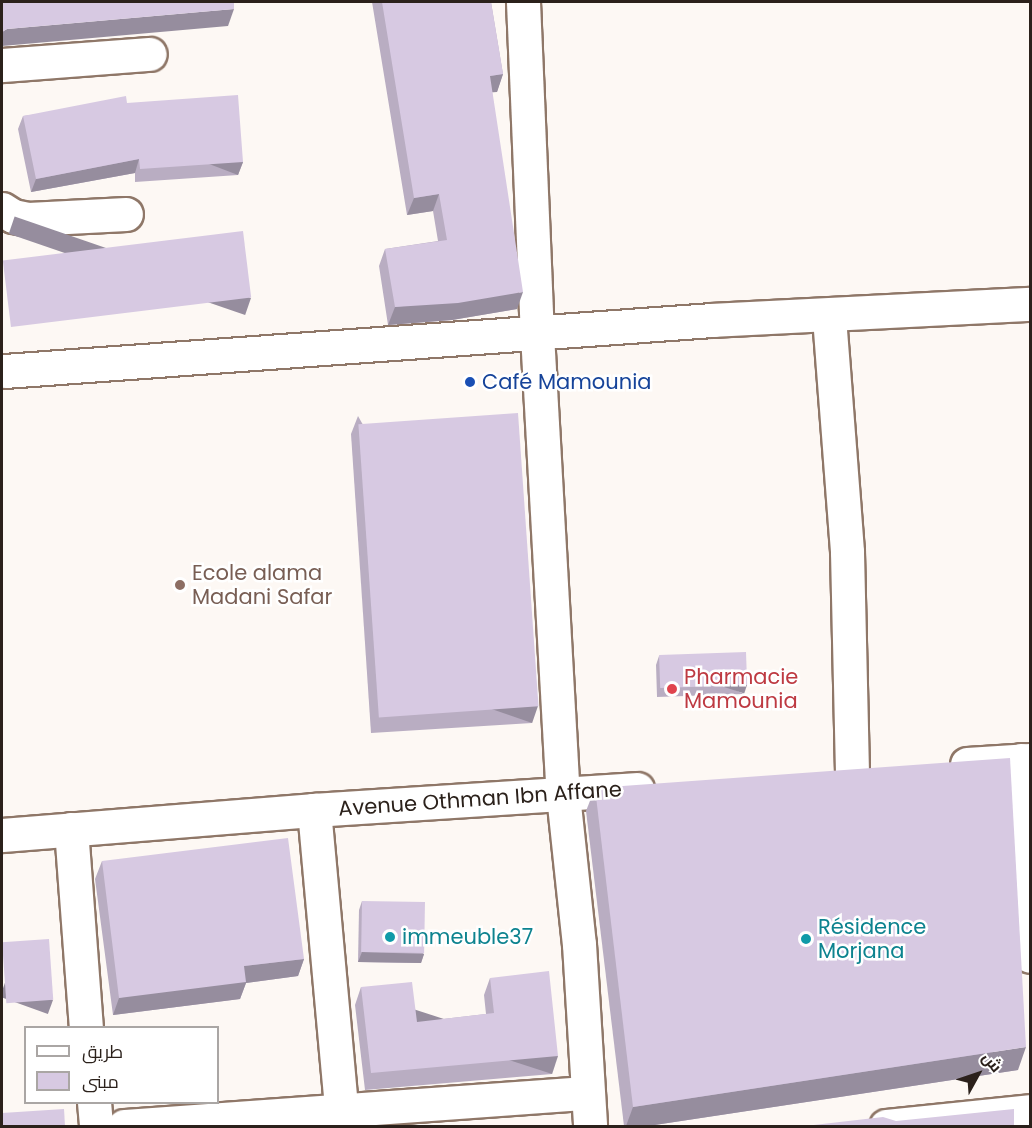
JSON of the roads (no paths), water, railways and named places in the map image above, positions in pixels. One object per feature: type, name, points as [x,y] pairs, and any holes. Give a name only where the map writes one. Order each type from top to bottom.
[{"type":"street","points":[[523,2],[537,334],[563,795],[579,944],[590,1126]]},
{"type":"street","points":[[2,65],[150,54]]},
{"type":"street","points":[[2,209],[13,216],[28,219],[126,214]]},
{"type":"street","points":[[4,371],[265,350],[712,321],[1030,304]]},
{"type":"street","points":[[829,316],[847,552],[852,774]]},
{"type":"street","points":[[942,766],[1026,760],[1030,956]]},
{"type":"street","points":[[818,776],[886,771]]},
{"type":"street","name":"Avenue Othman Ibn Affane","points":[[2,834],[315,810],[669,787]]},
{"type":"street","points":[[315,810],[342,1118]]},
{"type":"street","points":[[71,829],[86,1026]]},
{"type":"street","points":[[124,1126],[342,1118],[587,1093]]},
{"type":"street","points":[[94,1104],[96,1126]]},
{"type":"street","points":[[886,1126],[1030,1111]]},
{"type":"place","name":"Café Mamounia","points":[[470,382]]},
{"type":"place","name":"Ecole alama Madani Safar","points":[[180,585]]},
{"type":"place","name":"Pharmacie Mamounia","points":[[672,689]]},
{"type":"place","name":"immeuble37","points":[[390,937]]},
{"type":"place","name":"Résidence Morjana","points":[[806,939]]}]
